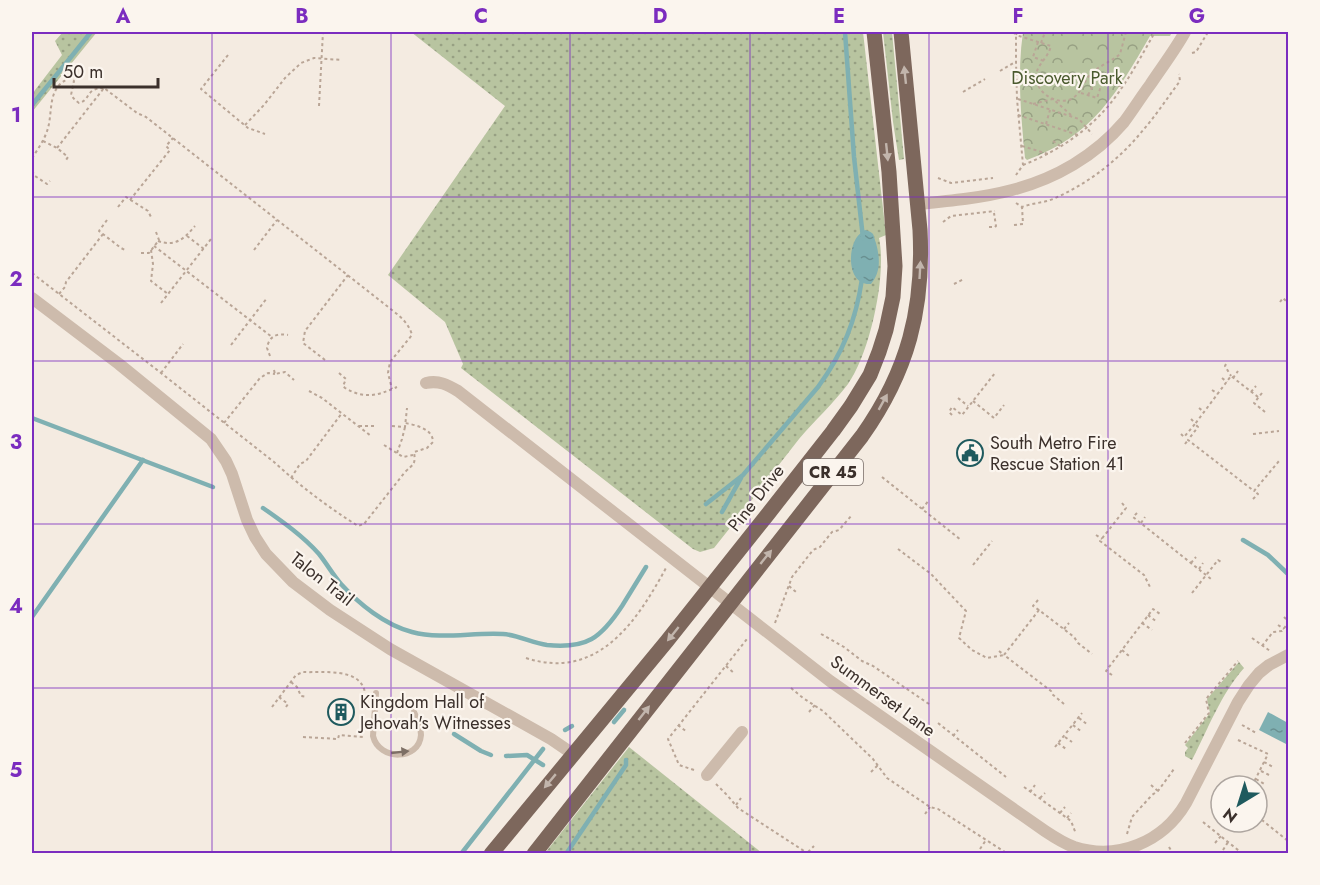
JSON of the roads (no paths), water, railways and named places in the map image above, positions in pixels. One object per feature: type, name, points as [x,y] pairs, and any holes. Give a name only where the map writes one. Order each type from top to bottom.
[{"type":"main road","name":"Pine Drive","points":[[491,854],[710,588],[840,422],[870,375],[884,339],[893,297],[896,257],[874,32]]},
{"type":"main road","name":"CR 45","points":[[534,854],[867,429],[897,375],[909,344],[918,302],[921,254],[900,32]]},
{"type":"street","points":[[917,204],[1011,191],[1047,178],[1075,164],[1105,141],[1123,123],[1185,32]]},
{"type":"street","name":"Talon Trail","points":[[32,298],[211,438],[232,474],[255,537],[266,554],[293,582],[330,610],[390,649],[573,754]]},
{"type":"street","name":"Summerset Lane","points":[[426,383],[442,383],[458,391],[848,694],[1058,840],[1072,846],[1096,851],[1112,851],[1136,846],[1159,834],[1171,824],[1186,803],[1249,685],[1269,665],[1288,655]]},
{"type":"street","points":[[706,776],[742,732]]},
{"type":"lane","points":[[376,693],[373,736],[379,748],[385,752],[401,754],[414,749],[421,737],[414,712]]},
{"type":"water","points":[[865,230],[873,234],[878,254],[878,270],[871,284],[863,283],[854,274],[851,259],[854,243]]},
{"type":"water","points":[[1268,712],[1288,723],[1288,745],[1259,730]]},
{"type":"waterway","points":[[32,105],[91,32]]},
{"type":"waterway","points":[[845,32],[854,157],[863,238]]},
{"type":"waterway","points":[[706,504],[743,475],[818,387],[835,362],[847,336],[862,279]]},
{"type":"waterway","points":[[32,418],[213,487]]},
{"type":"waterway","points":[[32,617],[143,460]]},
{"type":"waterway","points":[[722,512],[741,478]]},
{"type":"waterway","points":[[263,508],[313,547],[341,584],[364,606],[382,619],[402,629],[423,634],[446,636],[503,634],[547,645],[583,643],[592,639],[607,626],[646,567]]},
{"type":"waterway","points":[[1243,540],[1268,555],[1288,574]]},
{"type":"waterway","points":[[614,722],[624,710]]},
{"type":"waterway","points":[[565,730],[572,726]]},
{"type":"waterway","points":[[454,734],[491,755]]},
{"type":"waterway","points":[[461,854],[543,749]]},
{"type":"waterway","points":[[506,756],[527,755],[543,765]]},
{"type":"waterway","points":[[566,854],[626,765],[626,760]]},
{"type":"place","name":"South Metro Fire Rescue Station 41","points":[[970,453]]},
{"type":"place","name":"Kingdom Hall of Jehovah's Witnesses","points":[[341,712]]},
{"type":"park label","name":"Discovery Park","points":[[1067,78]]}]
